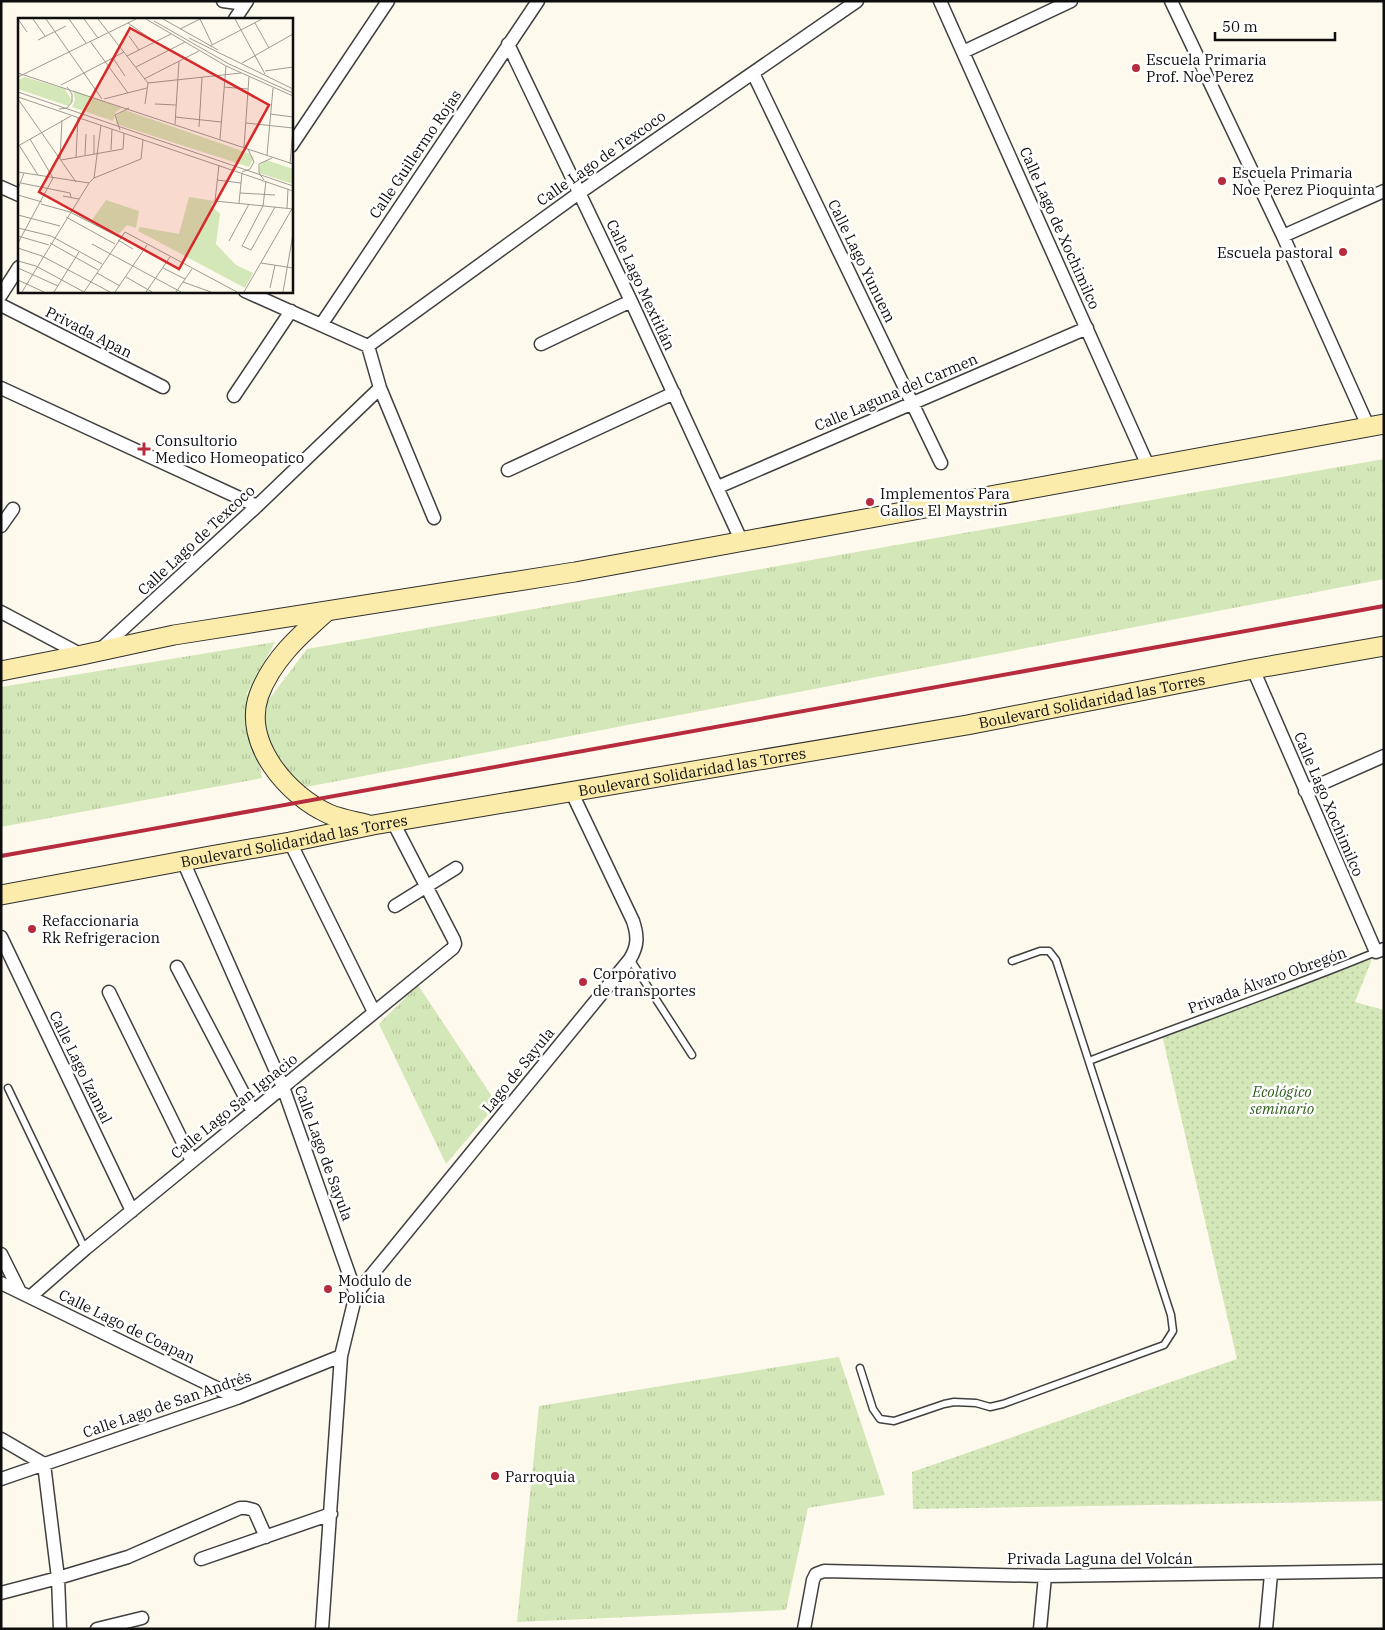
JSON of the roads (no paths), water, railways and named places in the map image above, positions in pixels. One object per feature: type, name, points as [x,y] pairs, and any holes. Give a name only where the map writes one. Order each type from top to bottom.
[{"type":"main road","points":[[1,670],[90,654],[174,635],[566,574],[1376,425]]},
{"type":"main road","points":[[326,612],[289,646],[279,658],[264,683],[258,697],[256,711],[260,742],[273,768],[302,797],[343,819],[373,826]]},
{"type":"main road","name":"Boulevard Solidaridad las Torres","points":[[1,895],[393,822],[967,725],[1253,669],[1384,646]]},
{"type":"street","points":[[223,1],[246,3],[236,18]]},
{"type":"street","points":[[292,145],[388,1]]},
{"type":"street","name":"Calle Guillermo Rojas","points":[[321,325],[538,1]]},
{"type":"street","name":"Calle Lago de Texcoco","points":[[368,346],[579,193],[857,1]]},
{"type":"street","name":"Calle Lago de Xochimilco","points":[[940,1],[1149,468]]},
{"type":"street","points":[[963,52],[1071,1]]},
{"type":"street","points":[[1171,1],[1376,425]]},
{"type":"street","name":"Calle Lago Mextitlán","points":[[508,44],[631,300],[742,542]]},
{"type":"street","name":"Calle Lago Yunuem","points":[[753,72],[941,463]]},
{"type":"street","points":[[1,187],[18,195]]},
{"type":"street","points":[[1283,236],[1384,191]]},
{"type":"street","points":[[1,295],[18,269]]},
{"type":"street","points":[[247,292],[368,346],[380,388],[434,518]]},
{"type":"street","points":[[541,344],[631,300]]},
{"type":"street","name":"Privada Apan","points":[[1,305],[163,387]]},
{"type":"street","points":[[234,396],[291,311]]},
{"type":"street","name":"Calle Laguna del Carmen","points":[[718,487],[1087,328]]},
{"type":"street","points":[[1,388],[257,506]]},
{"type":"street","name":"Calle Lago de Texcoco","points":[[90,654],[257,506],[380,388]]},
{"type":"street","points":[[508,470],[674,393]]},
{"type":"street","points":[[1,526],[13,509]]},
{"type":"street","points":[[1,612],[90,654]]},
{"type":"street","name":"Calle Lago Xochimilco","points":[[1253,669],[1305,791],[1380,951]]},
{"type":"street","points":[[1305,791],[1384,756]]},
{"type":"street","name":"Lago de Sayula","points":[[341,1356],[356,1294],[630,959],[637,944],[633,921],[571,792]]},
{"type":"street","points":[[393,822],[426,886]]},
{"type":"street","points":[[290,842],[374,1012]]},
{"type":"street","name":"Calle Lago de Sayula","points":[[183,861],[283,1087],[356,1294]]},
{"type":"street","points":[[395,906],[456,868]]},
{"type":"street","name":"Calle Lago San Ignacio","points":[[25,1294],[85,1249],[453,948],[454,940],[426,886]]},
{"type":"street","name":"Calle Lago Izamal","points":[[1,937],[132,1211]]},
{"type":"street","points":[[177,967],[253,1112]]},
{"type":"street","points":[[109,992],[192,1161]]},
{"type":"street","points":[[1,1254],[25,1294]]},
{"type":"street","name":"Calle Lago de Coapan","points":[[1,1283],[237,1398]]},
{"type":"street","points":[[322,1629],[341,1356]]},
{"type":"street","name":"Calle Lago de San Andrés","points":[[1,1479],[237,1398],[341,1356]]},
{"type":"street","points":[[1,1439],[44,1464],[58,1578],[60,1629]]},
{"type":"street","points":[[1,1592],[58,1578],[128,1557],[240,1508],[254,1510],[266,1537]]},
{"type":"street","points":[[201,1559],[331,1514]]},
{"type":"street","name":"Privada Laguna del Volcán","points":[[804,1629],[812,1580],[816,1574],[824,1571],[1045,1576],[1384,1571]]},
{"type":"street","points":[[1266,1629],[1271,1574]]},
{"type":"street","points":[[1040,1629],[1045,1576]]},
{"type":"street","points":[[97,1629],[142,1618]]},
{"type":"lane","points":[[860,1368],[873,1410],[880,1419],[894,1421],[949,1403],[976,1403],[990,1407],[1003,1404],[1164,1345],[1173,1331],[1171,1314],[1056,960],[1049,951],[1040,951],[1012,961]]},
{"type":"lane","name":"Privada Álvaro Obregón","points":[[1089,1060],[1315,977],[1380,951]]},
{"type":"lane","points":[[630,959],[692,1055]]},
{"type":"lane","points":[[8,1088],[85,1249]]},
{"type":"railway","points":[[1,856],[1384,606]]},
{"type":"place","name":"Escuela Primaria Prof. Noe Perez","points":[[1136,68]]},
{"type":"place","name":"Escuela Primaria Noe Perez Pioquinta","points":[[1222,181]]},
{"type":"place","name":"Escuela pastoral","points":[[1343,252]]},
{"type":"place","name":"Consultorio Medico Homeopatico","points":[[144,449]]},
{"type":"place","name":"Implementos Para Gallos El Maystrin","points":[[870,502]]},
{"type":"place","name":"Refaccionaria Rk Refrigeracion","points":[[32,929]]},
{"type":"place","name":"Corporativo de transportes","points":[[583,982]]},
{"type":"place","name":"Modulo de Policia","points":[[328,1289]]},
{"type":"place","name":"Parroquia","points":[[495,1476]]},
{"type":"park label","name":"Ecológico seminario","points":[[1282,1100]]}]
